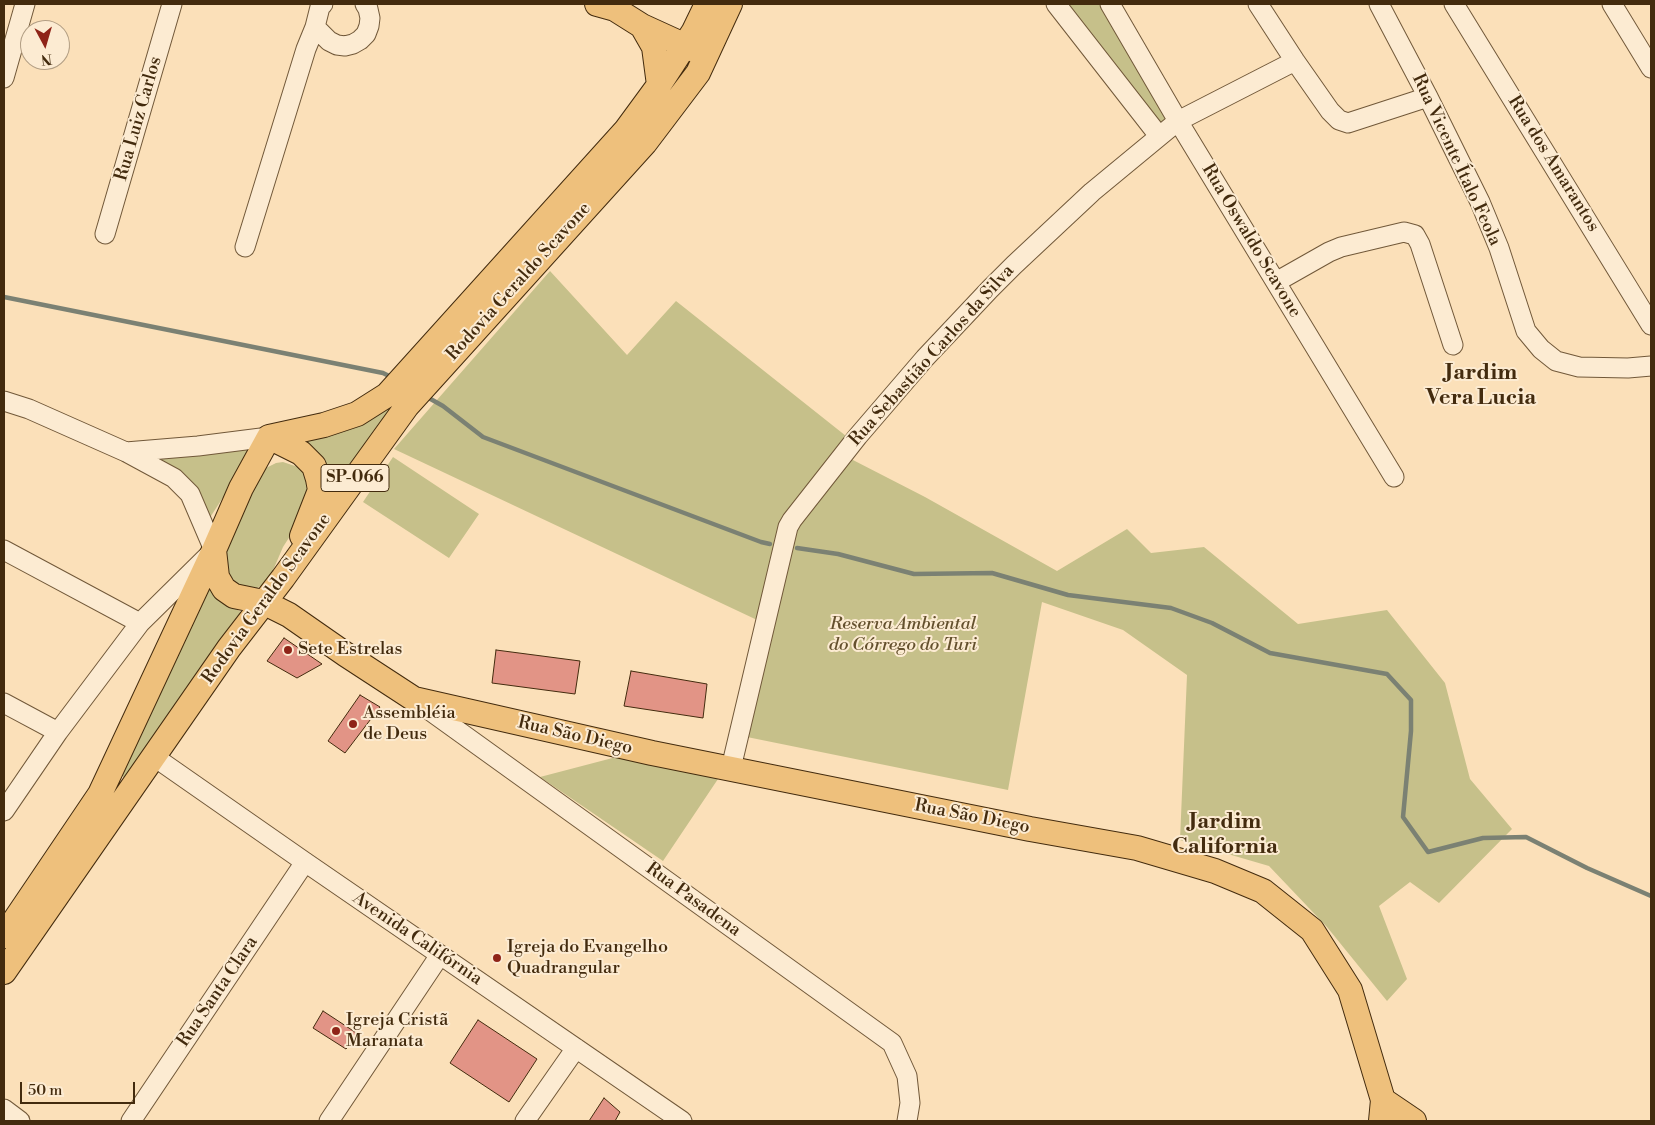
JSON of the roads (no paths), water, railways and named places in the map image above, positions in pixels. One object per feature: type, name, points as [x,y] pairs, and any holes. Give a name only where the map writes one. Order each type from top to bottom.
[{"type":"main road","points":[[597,4],[616,9],[642,26],[706,55]]},
{"type":"main road","name":"Rodovia Geraldo Scavone","points":[[269,437],[324,425],[357,414],[387,395],[626,130],[684,46],[706,4]]},
{"type":"main road","name":"Rodovia Geraldo Scavone","points":[[4,972],[153,756],[407,406],[645,143],[698,73],[730,4]]},
{"type":"main road","points":[[642,26],[654,47],[658,84]]},
{"type":"main road","points":[[4,936],[100,794],[214,550],[240,488],[269,437],[301,453],[314,466],[320,490],[306,528],[283,578]]},
{"type":"main road","name":"Rua Pasadena","points":[[214,550],[217,577],[224,588],[234,596],[263,602],[290,615],[414,699]]},
{"type":"main road","name":"Rua São Diego","points":[[414,699],[652,753],[1030,829],[1137,848],[1214,870],[1263,891],[1312,930],[1350,990],[1382,1111]]},
{"type":"main road","points":[[1382,1111],[1414,1121]]},
{"type":"street","points":[[4,78],[25,4]]},
{"type":"street","name":"Rua Luiz Carlos","points":[[105,234],[172,4]]},
{"type":"street","points":[[316,27],[329,41],[336,45],[345,46],[353,44],[366,34],[369,26],[370,18],[365,4]]},
{"type":"street","points":[[1056,4],[1159,136]]},
{"type":"street","name":"Rua Oswaldo Scavone","points":[[1110,4],[1178,121],[1394,477]]},
{"type":"street","points":[[1258,4],[1295,61],[1330,111],[1339,120],[1348,124],[1428,97]]},
{"type":"street","name":"Rua Vicente Ítalo Feola","points":[[1379,4],[1480,202],[1499,248],[1526,331],[1541,349],[1556,361],[1578,366],[1628,368],[1651,366]]},
{"type":"street","name":"Rua dos Amarantos","points":[[1454,4],[1651,325]]},
{"type":"street","points":[[1612,4],[1651,68]]},
{"type":"street","points":[[245,247],[306,49],[316,27],[315,5]]},
{"type":"street","name":"Rua Sebastião Carlos da Silva","points":[[731,768],[788,527],[858,436],[925,358],[990,290],[1092,192],[1178,121],[1295,61]]},
{"type":"street","points":[[1276,282],[1341,247],[1404,232],[1415,235],[1420,244],[1453,345]]},
{"type":"street","points":[[4,402],[29,409],[126,452],[174,478],[190,494],[214,550],[140,623],[58,732],[4,812]]},
{"type":"street","points":[[126,452],[198,446],[269,437]]},
{"type":"street","points":[[4,550],[140,623]]},
{"type":"street","name":"Rua Pasadena","points":[[414,699],[892,1043],[907,1076],[910,1103],[907,1121]]},
{"type":"street","points":[[4,703],[58,732]]},
{"type":"street","points":[[463,735],[467,720],[476,713]]},
{"type":"street","name":"Avenida Califórnia","points":[[153,756],[682,1121]]},
{"type":"street","name":"Rua Santa Clara","points":[[131,1121],[305,862]]},
{"type":"street","points":[[329,1121],[440,955]]},
{"type":"street","points":[[525,1121],[576,1048]]},
{"type":"street","points":[[4,1109],[20,1121]]},
{"type":"waterway","points":[[4,297],[383,373],[391,377]]},
{"type":"waterway","points":[[427,397],[443,406],[483,437],[770,544]]},
{"type":"waterway","points":[[797,548],[838,554],[914,574],[992,573],[1068,595],[1171,608],[1212,623],[1270,653],[1387,674],[1411,700],[1411,731],[1403,817],[1428,852],[1483,838],[1526,837],[1587,868],[1651,896]]},
{"type":"place","name":"Sete Estrelas","points":[[288,650]]},
{"type":"place","name":"Assembléia de Deus","points":[[353,724]]},
{"type":"place","name":"Igreja do Evangelho Quadrangular","points":[[497,958]]},
{"type":"place","name":"Igreja Cristã Maranata","points":[[336,1031]]},
{"type":"district","name":"Jardim Vera Lucia","points":[[1481,386]]},
{"type":"district","name":"Jardim California","points":[[1225,836]]},
{"type":"park label","name":"Reserva Ambiental do Córrego do Turi","points":[[903,635]]}]
